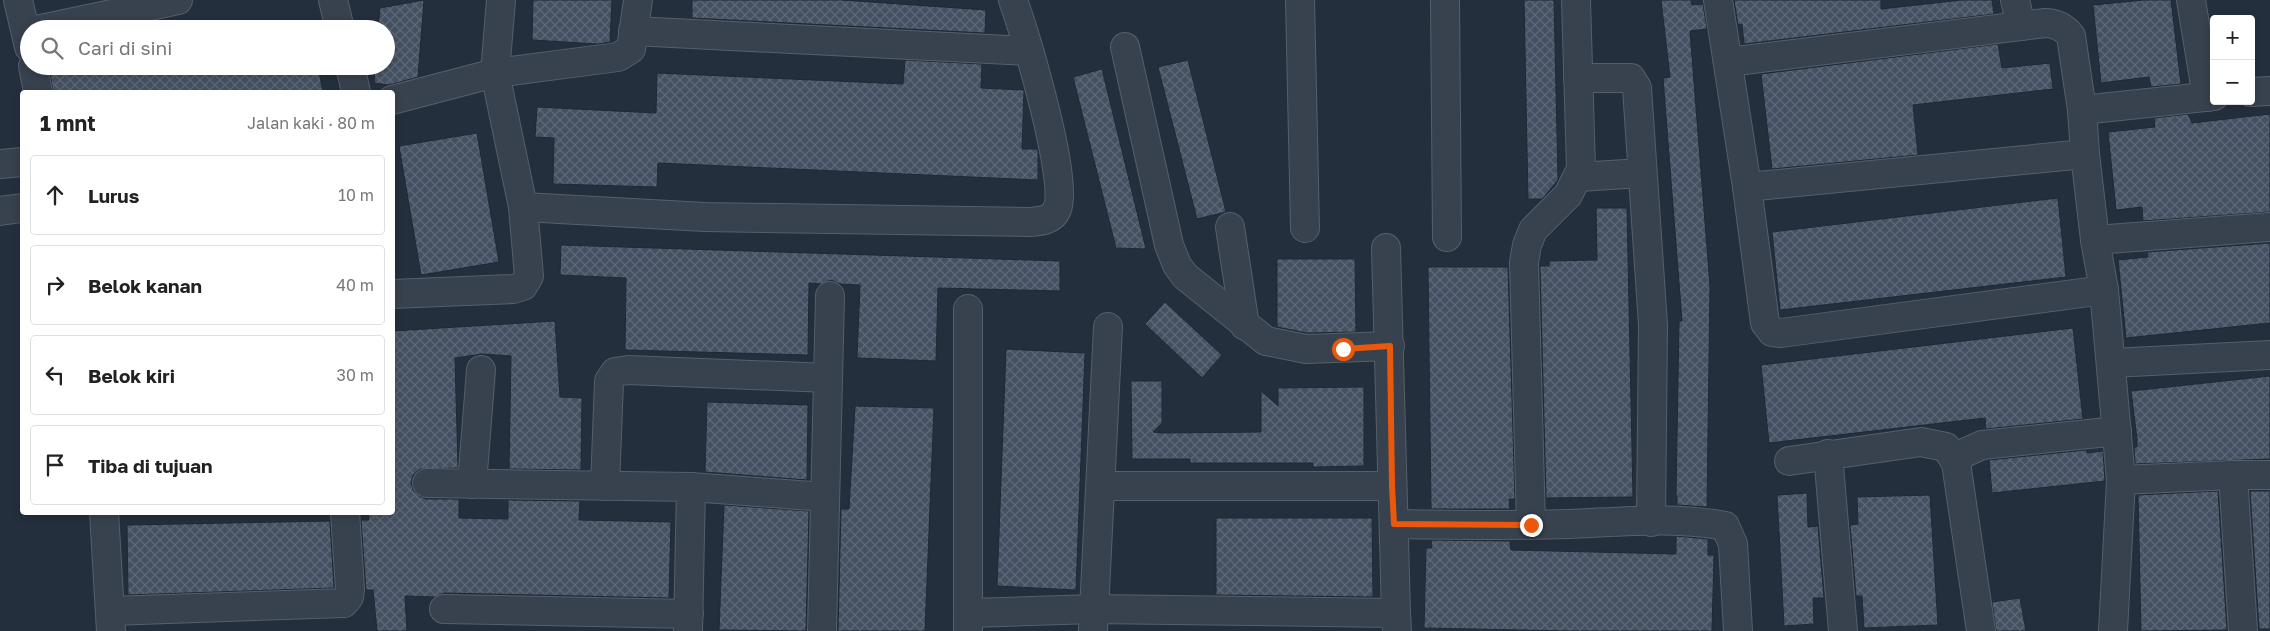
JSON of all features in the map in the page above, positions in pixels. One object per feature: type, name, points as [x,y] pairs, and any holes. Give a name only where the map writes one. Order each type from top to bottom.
[{"type":"street","points":[[18,0],[25,20]]},
{"type":"street","points":[[94,20],[178,0]]},
{"type":"street","points":[[333,0],[338,20]]},
{"type":"street","points":[[395,294],[513,289],[523,286],[529,276],[523,207],[495,72],[501,0]]},
{"type":"street","points":[[395,99],[495,72],[618,57],[631,49],[638,0]]},
{"type":"street","points":[[523,207],[705,217],[1040,221],[1050,218],[1058,208],[1060,178],[1029,51],[1013,0]]},
{"type":"street","points":[[1300,0],[1305,228]]},
{"type":"street","points":[[1445,0],[1447,237]]},
{"type":"street","points":[[1531,525],[1524,262],[1527,245],[1533,230],[1568,195],[1581,169],[1576,0]]},
{"type":"street","points":[[1718,0],[1747,187],[1765,322],[1772,332],[1781,333],[2104,290]]},
{"type":"street","points":[[2015,0],[2021,26]]},
{"type":"street","points":[[2082,110],[2210,97],[2191,0]]},
{"type":"street","points":[[1728,62],[2053,23],[2065,29],[2071,36],[2082,110],[2095,240],[2104,290],[2121,480],[2113,631]]},
{"type":"street","points":[[633,31],[1029,51]]},
{"type":"street","points":[[1125,47],[1169,245],[1177,265],[1185,276],[1266,341],[1306,349],[1390,346]]},
{"type":"street","points":[[35,75],[38,90]]},
{"type":"street","points":[[352,75],[356,90]]},
{"type":"street","points":[[1578,78],[1631,78],[1638,95],[1653,325],[1651,522]]},
{"type":"street","points":[[2255,92],[2270,90]]},
{"type":"street","points":[[1747,187],[2085,154]]},
{"type":"street","points":[[0,164],[20,162]]},
{"type":"street","points":[[1578,177],[1642,173]]},
{"type":"street","points":[[0,211],[20,208]]},
{"type":"street","points":[[1230,227],[1245,326]]},
{"type":"street","points":[[2095,240],[2270,227]]},
{"type":"street","points":[[968,309],[968,622],[1225,620],[1396,622],[1386,248]]},
{"type":"street","points":[[822,631],[830,296]]},
{"type":"street","points":[[1094,620],[1102,486],[1108,327]]},
{"type":"street","points":[[2112,363],[2270,355]]},
{"type":"street","points":[[472,484],[481,370]]},
{"type":"street","points":[[605,486],[608,381],[615,372],[628,370],[828,378]]},
{"type":"street","points":[[1956,463],[1962,454],[1982,445],[2117,431]]},
{"type":"street","points":[[1789,461],[1921,442],[1946,447],[1956,463],[1981,631]]},
{"type":"street","points":[[1828,454],[1843,631]]},
{"type":"street","points":[[2233,475],[2243,631]]},
{"type":"street","points":[[2121,480],[2270,475]]},
{"type":"street","points":[[426,483],[691,488],[825,497]]},
{"type":"street","points":[[1102,486],[1392,486]]},
{"type":"street","points":[[444,608],[688,622],[691,488]]},
{"type":"street","points":[[104,515],[110,621],[339,605],[344,603],[349,598],[350,589],[345,515]]},
{"type":"street","points":[[1394,524],[1531,525],[1706,522],[1725,526],[1733,544],[1738,631]]},
{"type":"building","points":[[424,0],[418,77],[389,85],[374,83],[374,75],[395,75],[395,20],[379,20],[380,8]]},
{"type":"building","points":[[533,0],[612,0],[610,42],[598,44],[532,40]]},
{"type":"building","points":[[692,0],[842,0],[986,10],[985,33],[692,18]]},
{"type":"building","points":[[1524,0],[1554,0],[1558,180],[1542,199],[1528,199]]},
{"type":"building","points":[[1661,0],[1691,0],[1692,5],[1703,4],[1707,29],[1690,31],[1710,286],[1707,507],[1677,505],[1676,496],[1679,321],[1682,321],[1663,78],[1670,77]]},
{"type":"building","points":[[1734,0],[1881,0],[1881,9],[1962,0],[1992,0],[1994,14],[1744,44],[1742,24],[1738,25]]},
{"type":"building","points":[[2144,0],[2171,0],[2181,84],[2151,87],[2149,77],[2101,83],[2093,5]]},
{"type":"building","points":[[1998,44],[2002,68],[2050,63],[2053,89],[1913,105],[1918,155],[1772,169],[1761,74]]},
{"type":"building","points":[[905,60],[982,64],[981,88],[1024,90],[1022,149],[1038,149],[1038,180],[658,163],[657,187],[553,184],[554,138],[535,137],[537,107],[656,113],[657,73],[903,84]]},
{"type":"building","points":[[1188,60],[1226,212],[1197,219],[1158,67]]},
{"type":"building","points":[[1102,69],[1146,249],[1116,248],[1073,77]]},
{"type":"building","points":[[50,75],[320,75],[323,90],[53,90]]},
{"type":"building","points":[[2188,114],[2192,123],[2270,114],[2270,212],[2143,221],[2142,207],[2116,210],[2108,132],[2155,127],[2154,118]]},
{"type":"building","points":[[477,133],[499,262],[421,275],[399,146]]},
{"type":"building","points":[[2058,198],[2066,277],[1780,310],[1772,232]]},
{"type":"building","points":[[1596,208],[1627,208],[1633,497],[1546,498],[1540,266],[1549,266],[1549,261],[1597,260]]},
{"type":"building","points":[[2270,243],[2270,323],[2126,338],[2118,260],[2148,257],[2147,252]]},
{"type":"building","points":[[561,245],[1060,261],[1060,291],[938,288],[936,361],[857,358],[860,285],[840,284],[831,280],[821,284],[809,283],[808,355],[625,350],[626,278],[560,275]]},
{"type":"building","points":[[1277,259],[1355,259],[1356,332],[1307,333],[1277,327]]},
{"type":"building","points":[[1428,267],[1508,267],[1515,499],[1509,499],[1510,509],[1431,509]]},
{"type":"building","points":[[1165,302],[1222,355],[1202,378],[1145,324]]},
{"type":"building","points":[[555,321],[560,397],[582,398],[581,470],[509,469],[511,356],[482,354],[455,358],[458,468],[420,469],[413,475],[411,482],[413,490],[419,496],[426,499],[459,499],[459,518],[508,519],[508,500],[580,501],[579,520],[671,522],[669,598],[444,593],[435,597],[405,596],[407,631],[377,631],[373,590],[366,590],[361,520],[369,520],[368,515],[395,515],[395,331]]},
{"type":"building","points":[[2073,328],[2083,419],[1986,429],[1985,418],[1769,443],[1761,365]]},
{"type":"building","points":[[1006,349],[1085,353],[1076,590],[997,586]]},
{"type":"building","points":[[2270,376],[2270,459],[2135,464],[2134,447],[2137,447],[2137,439],[2131,391]]},
{"type":"building","points":[[1131,381],[1162,381],[1162,423],[1153,432],[1162,433],[1261,432],[1261,391],[1278,406],[1278,388],[1364,387],[1364,466],[1313,467],[1313,463],[1190,463],[1190,459],[1132,459]]},
{"type":"building","points":[[707,402],[808,405],[807,480],[705,472]]},
{"type":"building","points":[[855,406],[934,408],[925,631],[838,631],[841,509],[849,509]]},
{"type":"building","points":[[2086,450],[2087,453],[2103,451],[2105,481],[1992,493],[1989,460]]},
{"type":"building","points":[[2218,491],[2227,630],[2141,631],[2138,495]]},
{"type":"building","points":[[2250,491],[2270,491],[2270,629],[2259,629]]},
{"type":"building","points":[[1807,493],[1808,527],[1818,526],[1824,598],[1813,598],[1814,624],[1784,626],[1777,495]]},
{"type":"building","points":[[1930,495],[1938,625],[1864,628],[1862,596],[1856,596],[1850,525],[1858,524],[1857,497]]},
{"type":"building","points":[[724,505],[809,511],[806,631],[719,630]]},
{"type":"building","points":[[1216,518],[1372,518],[1373,597],[1216,595]]},
{"type":"building","points":[[330,521],[334,588],[128,595],[127,525]]},
{"type":"building","points":[[1676,536],[1708,539],[1708,555],[1714,555],[1712,631],[1424,628],[1426,548],[1432,548],[1431,540],[1510,541],[1511,550],[1676,554]]},
{"type":"building","points":[[2020,598],[2026,631],[1996,631],[1992,602]]},
{"type":"route","points":[[1343,349],[1390,346],[1394,524],[1531,525]]}]
